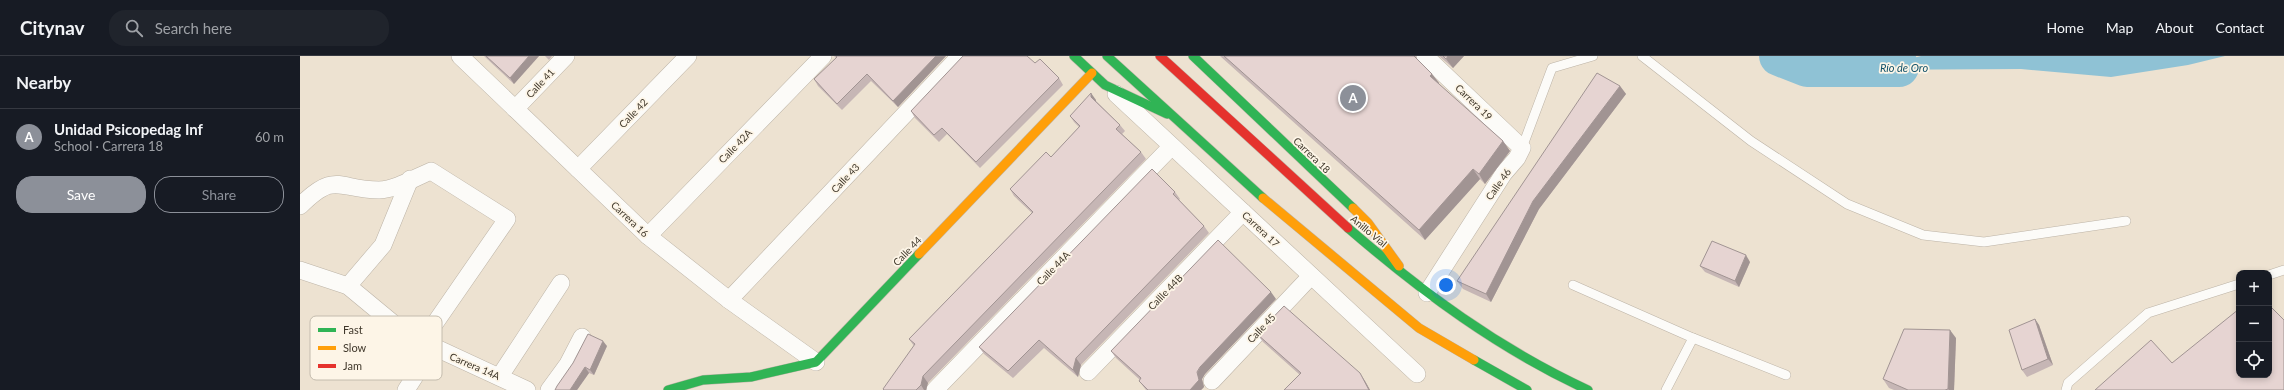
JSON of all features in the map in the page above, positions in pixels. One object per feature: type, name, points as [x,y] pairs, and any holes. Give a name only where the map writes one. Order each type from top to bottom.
[{"type":"main road","name":"Carrera 17","points":[[1074,56],[1105,85],[1171,116]]},
{"type":"main road","points":[[1107,56],[1254,191],[1419,328],[1527,390]]},
{"type":"main road","name":"Anillo Víal","points":[[1160,56],[1280,169],[1427,293],[1464,321],[1489,337],[1588,390]]},
{"type":"main road","name":"Carrera 18","points":[[1193,56],[1368,223],[1407,277]]},
{"type":"main road","name":"Calle 44","points":[[816,362],[1092,73]]},
{"type":"main road","points":[[668,390],[703,380],[751,377],[816,362]]},
{"type":"street","name":"Carrera 16","points":[[460,56],[648,236],[729,300],[816,362]]},
{"type":"street","name":"Calle 41","points":[[515,109],[566,56]]},
{"type":"street","name":"Calle 42","points":[[578,169],[688,56]]},
{"type":"street","name":"Calle 42A","points":[[648,236],[823,56]]},
{"type":"street","name":"Calle 43","points":[[729,300],[960,56]]},
{"type":"street","name":"Carrera 19","points":[[1426,56],[1522,148]]},
{"type":"street","name":"Carrera 17","points":[[1105,85],[1417,374]]},
{"type":"street","name":"Calle 44A","points":[[935,390],[1171,147]]},
{"type":"street","name":"Calle 46","points":[[1427,293],[1504,173],[1517,158],[1522,148]]},
{"type":"street","points":[[300,206],[314,192],[334,183],[379,190],[399,186],[410,179],[431,171],[507,219],[442,323]]},
{"type":"street","points":[[348,286],[383,245],[410,179]]},
{"type":"street","name":"Callle 44B","points":[[1088,372],[1243,212]]},
{"type":"street","name":"Carrera 14A","points":[[300,270],[348,286],[384,316]]},
{"type":"street","name":"Calle 45","points":[[1212,381],[1311,276]]},
{"type":"street","points":[[505,383],[561,283]]},
{"type":"street","points":[[549,390],[568,364],[582,337]]},
{"type":"street","name":"Carrera 14A","points":[[442,352],[505,383],[527,390]]},
{"type":"street","points":[[406,390],[411,380]]},
{"type":"lane","name":"Calle 46","points":[[1522,148],[1552,68],[1593,56]]},
{"type":"lane","points":[[1642,56],[1751,141],[1847,204],[1924,235],[1984,242],[2126,221]]},
{"type":"lane","points":[[2272,274],[2284,270]]},
{"type":"lane","points":[[1573,285],[1693,338],[1786,375]]},
{"type":"lane","points":[[2066,390],[2068,383],[2148,313],[2236,285]]},
{"type":"lane","points":[[1666,390],[1693,338]]},
{"type":"water","points":[[1811,56],[1892,56],[1910,59],[1921,56],[2225,56],[2188,65],[2111,77],[2021,69],[1852,70]]},
{"type":"building","points":[[486,56],[529,56],[510,78]]},
{"type":"building","points":[[836,56],[936,56],[893,101],[867,74],[837,104],[814,79],[837,57]]},
{"type":"building","points":[[963,56],[1027,56],[1035,63],[1040,59],[1059,78],[976,162],[942,128],[934,135],[911,111]]},
{"type":"building","points":[[1224,56],[1414,56],[1432,74],[1430,76],[1503,141],[1479,174],[1473,169],[1419,230]]},
{"type":"building","points":[[1597,73],[1620,86],[1533,201],[1486,294],[1457,281]]},
{"type":"building","points":[[1091,93],[1091,97],[1120,125],[1116,129],[1141,152],[923,376],[921,385],[916,390],[884,390],[883,389],[915,344],[909,339],[1033,212],[1010,189],[1046,152],[1051,157],[1080,126],[1070,116]]},
{"type":"building","points":[[1152,169],[1175,192],[1173,194],[1204,226],[1076,358],[1073,370],[1039,340],[1008,371],[979,347]]},
{"type":"building","points":[[1218,240],[1271,292],[1200,367],[1197,372],[1199,380],[1190,390],[1148,390],[1139,381],[1141,378],[1111,351]]},
{"type":"building","points":[[1712,241],[1746,255],[1735,281],[1700,266]]},
{"type":"building","points":[[1284,306],[1360,373],[1369,390],[1284,390],[1301,373],[1257,334]]},
{"type":"building","points":[[2272,308],[2284,320],[2284,390],[2095,390],[2151,340],[2172,363],[2236,311],[2236,378],[2272,378]]},
{"type":"building","points":[[2035,319],[2048,359],[2022,370],[2009,330]]},
{"type":"building","points":[[1904,329],[1950,330],[1948,389],[1908,390],[1883,379]]},
{"type":"building","points":[[588,334],[603,341],[590,370],[585,367],[570,390],[555,390],[573,363]]},
{"type":"waterway","name":"Río de Oro","points":[[1779,56],[1807,67],[1899,67]]},
{"type":"traffic: fast","points":[[1074,56],[1105,85],[1167,114]]},
{"type":"traffic: fast","points":[[1107,56],[1263,198]]},
{"type":"traffic: fast","points":[[1193,56],[1353,208]]},
{"type":"traffic: fast","points":[[1348,228],[1404,275],[1462,318],[1523,356],[1588,390]]},
{"type":"traffic: fast","points":[[668,390],[703,380],[751,377],[816,362],[919,254]]},
{"type":"traffic: fast","points":[[1474,360],[1527,390]]},
{"type":"traffic: slow","points":[[919,254],[1092,73]]},
{"type":"traffic: slow","points":[[1263,198],[1419,328],[1474,360]]},
{"type":"traffic: slow","points":[[1353,208],[1368,223],[1399,266]]},
{"type":"traffic: jam","points":[[1160,56],[1348,228]]},
{"type":"place","name":"Unidad Psicopedag Inf","points":[[1353,98]]}]
